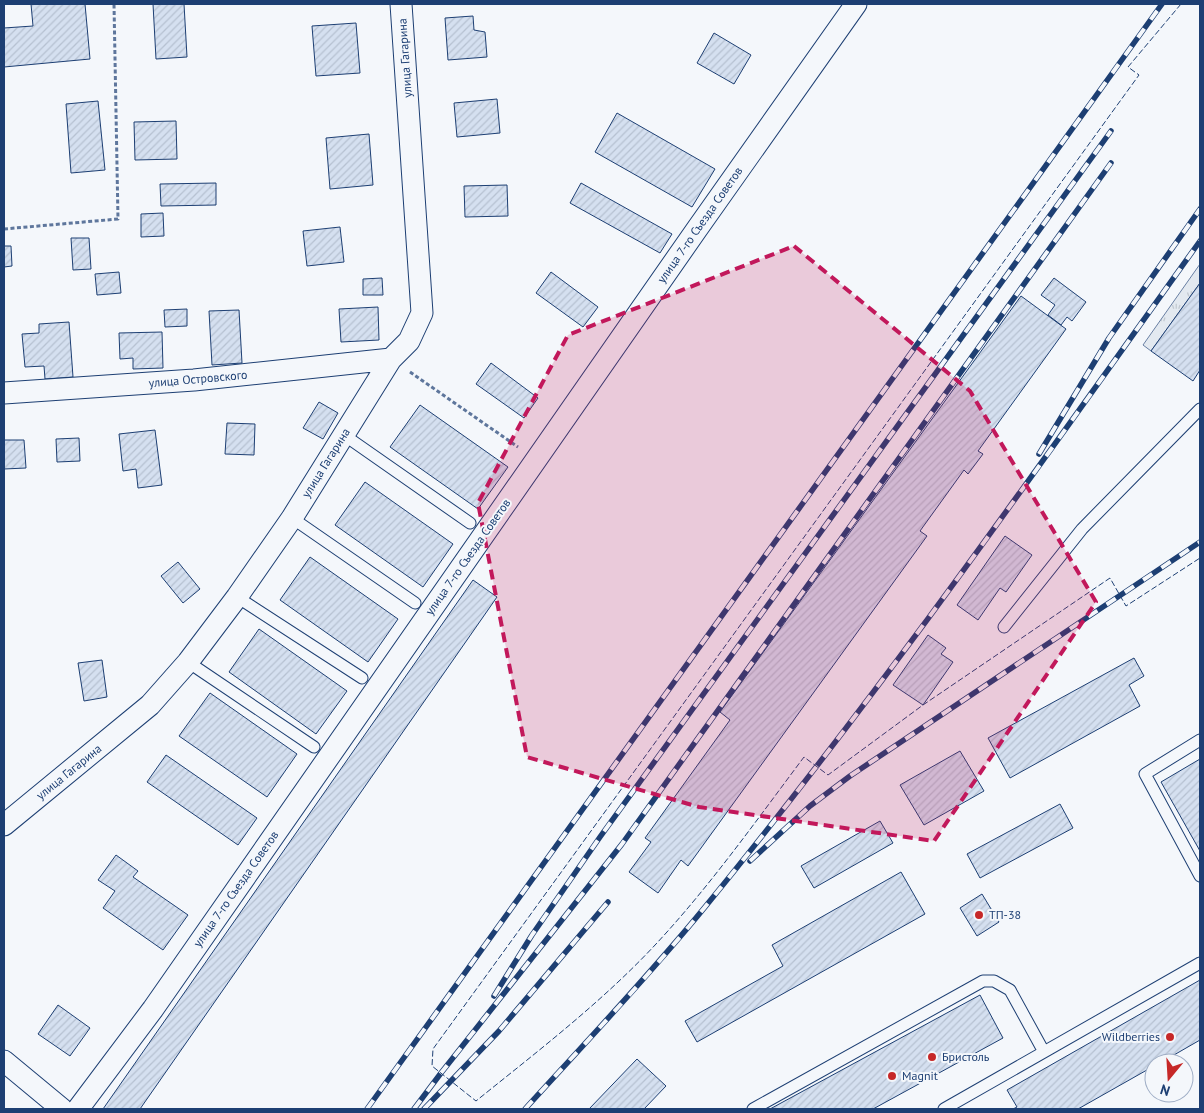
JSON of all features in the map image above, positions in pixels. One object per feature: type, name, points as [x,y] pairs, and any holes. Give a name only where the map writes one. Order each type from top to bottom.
[{"type":"street","name":"улица Гагарина","points":[[4,825],[150,705],[188,662],[237,597],[292,518],[391,359],[409,341],[422,313],[401,4]]},
{"type":"street","name":"улица 7-го Съезда Советов","points":[[78,1109],[153,1009],[685,245],[856,4]]},
{"type":"street","name":"улица Островского","points":[[4,393],[194,380],[391,359]]},
{"type":"street","points":[[4,1061],[62,1109]]},
{"type":"lane","points":[[1004,626],[1082,529],[1200,409]]},
{"type":"lane","points":[[344,435],[470,523]]},
{"type":"lane","points":[[292,518],[414,603]]},
{"type":"lane","points":[[237,597],[362,678]]},
{"type":"lane","points":[[188,662],[314,747]]},
{"type":"lane","points":[[1200,740],[1145,774],[1200,876]]},
{"type":"lane","points":[[944,1109],[1200,964]]},
{"type":"lane","points":[[754,1109],[983,981],[994,981],[1010,990],[1044,1052]]},
{"type":"path","points":[[4,229],[118,219],[114,4]]},
{"type":"path","points":[[391,359],[523,450]]},
{"type":"highlighted area","points":[[794,246],[970,391],[1096,602],[934,841],[699,807],[527,757],[478,503],[568,335]]},
{"type":"green space","points":[[1200,264],[1200,283],[1151,351],[1143,345]]},
{"type":"building","points":[[31,4],[85,4],[90,59],[4,67],[4,28],[33,26]]},
{"type":"building","points":[[153,4],[184,4],[187,57],[156,59]]},
{"type":"building","points":[[473,16],[474,30],[485,32],[487,57],[448,60],[445,18]]},
{"type":"building","points":[[356,23],[360,73],[316,76],[312,26]]},
{"type":"building","points":[[714,33],[751,55],[734,84],[697,63]]},
{"type":"building","points":[[497,99],[500,133],[457,137],[454,103]]},
{"type":"building","points":[[98,101],[105,170],[71,173],[66,104]]},
{"type":"building","points":[[617,113],[715,169],[692,207],[595,152]]},
{"type":"building","points":[[176,121],[177,159],[135,160],[134,122]]},
{"type":"building","points":[[369,134],[373,185],[330,189],[326,138]]},
{"type":"building","points":[[216,183],[216,205],[161,206],[160,184]]},
{"type":"building","points":[[581,183],[672,234],[660,253],[570,203]]},
{"type":"building","points":[[507,185],[508,216],[465,217],[464,186]]},
{"type":"building","points":[[163,213],[164,236],[141,237],[141,214]]},
{"type":"building","points":[[340,227],[344,262],[307,266],[303,231]]},
{"type":"building","points":[[71,238],[89,238],[91,269],[73,270]]},
{"type":"building","points":[[4,246],[11,246],[12,266],[4,267]]},
{"type":"building","points":[[119,272],[121,293],[97,295],[95,274]]},
{"type":"building","points":[[551,272],[598,307],[583,327],[536,293]]},
{"type":"building","points":[[382,278],[383,295],[363,295],[363,279]]},
{"type":"building","points":[[1054,278],[1086,302],[1072,321],[1067,317],[1061,325],[1048,315],[1055,305],[1041,295]]},
{"type":"building","points":[[1200,283],[1200,370],[1193,381],[1151,351]]},
{"type":"building","points":[[1021,296],[1066,329],[978,451],[983,454],[968,474],[964,470],[920,531],[927,536],[688,866],[681,860],[658,893],[629,872],[651,842],[645,838],[730,720],[720,712]]},
{"type":"building","points":[[378,307],[379,340],[341,342],[339,309]]},
{"type":"building","points":[[187,309],[187,326],[165,327],[164,310]]},
{"type":"building","points":[[239,310],[242,363],[212,365],[209,311]]},
{"type":"building","points":[[69,322],[73,377],[45,379],[44,366],[25,367],[22,334],[39,333],[39,324]]},
{"type":"building","points":[[162,332],[163,368],[133,369],[133,358],[120,359],[119,333]]},
{"type":"building","points":[[491,363],[538,398],[524,418],[476,384]]},
{"type":"building","points":[[319,402],[338,413],[323,439],[303,428]]},
{"type":"building","points":[[420,405],[508,467],[478,509],[390,447]]},
{"type":"building","points":[[227,423],[255,424],[254,455],[225,454]]},
{"type":"building","points":[[155,430],[162,485],[138,488],[136,469],[123,471],[119,434]]},
{"type":"building","points":[[79,438],[80,461],[57,462],[56,439]]},
{"type":"building","points":[[4,440],[24,440],[26,468],[4,469]]},
{"type":"building","points":[[365,482],[453,544],[423,587],[335,525]]},
{"type":"building","points":[[1005,536],[1032,555],[1006,592],[1000,588],[978,620],[957,605]]},
{"type":"building","points":[[310,557],[398,619],[368,662],[280,600]]},
{"type":"building","points":[[178,562],[200,589],[183,603],[161,576]]},
{"type":"building","points":[[473,580],[497,597],[140,1109],[103,1109]]},
{"type":"building","points":[[259,629],[347,691],[316,734],[229,672]]},
{"type":"building","points":[[928,635],[946,648],[941,654],[953,662],[923,705],[893,685]]},
{"type":"building","points":[[1134,658],[1144,676],[1129,685],[1140,706],[1010,778],[988,738]]},
{"type":"building","points":[[102,660],[107,697],[84,701],[78,663]]},
{"type":"building","points":[[210,693],[297,754],[267,797],[179,736]]},
{"type":"building","points":[[960,751],[984,791],[924,825],[900,785]]},
{"type":"building","points":[[166,755],[257,818],[238,845],[147,782]]},
{"type":"building","points":[[1200,759],[1200,851],[1161,782]]},
{"type":"building","points":[[1060,804],[1073,828],[980,878],[967,854]]},
{"type":"building","points":[[880,821],[893,843],[814,888],[801,866]]},
{"type":"building","points":[[116,855],[138,871],[133,877],[188,915],[163,950],[103,908],[115,891],[98,880]]},
{"type":"building","points":[[901,872],[925,914],[697,1042],[685,1021],[783,966],[772,945]]},
{"type":"building","name":"ТП-38","points":[[982,894],[999,922],[977,936],[960,908]]},
{"type":"building","points":[[1200,980],[1200,1040],[1177,1053],[1144,1053],[1144,1072],[1078,1109],[1013,1109],[1017,1107],[1007,1090]]},
{"type":"building","points":[[980,995],[1003,1038],[873,1109],[770,1109]]},
{"type":"building","points":[[58,1005],[90,1028],[70,1056],[38,1034]]},
{"type":"building","points":[[637,1059],[666,1086],[644,1109],[589,1109]]},
{"type":"railway","points":[[367,1109],[1162,4]]},
{"type":"railway","points":[[494,996],[532,935],[600,837],[1111,131]]},
{"type":"railway","points":[[414,1109],[622,844],[1111,163]]},
{"type":"railway","points":[[1039,454],[1109,338],[1200,209]]},
{"type":"railway","points":[[525,1109],[661,959],[705,907],[834,744],[958,578],[1200,241]]},
{"type":"railway","points":[[750,861],[810,806],[850,776],[1200,542]]},
{"type":"railway","points":[[424,1109],[499,1031],[608,902]]},
{"type":"fence","points":[[1181,4],[1128,67],[1139,75],[433,1049],[432,1066],[476,1101],[592,1006],[656,944],[714,876],[804,757],[828,775],[923,705],[1110,578],[1126,606],[1200,558]]},
{"type":"place","name":"ТП-38","points":[[979,915]]},
{"type":"place","name":"Wildberries","points":[[1170,1037]]},
{"type":"place","name":"Бристоль","points":[[932,1057]]},
{"type":"place","name":"Magnit","points":[[892,1076]]}]
